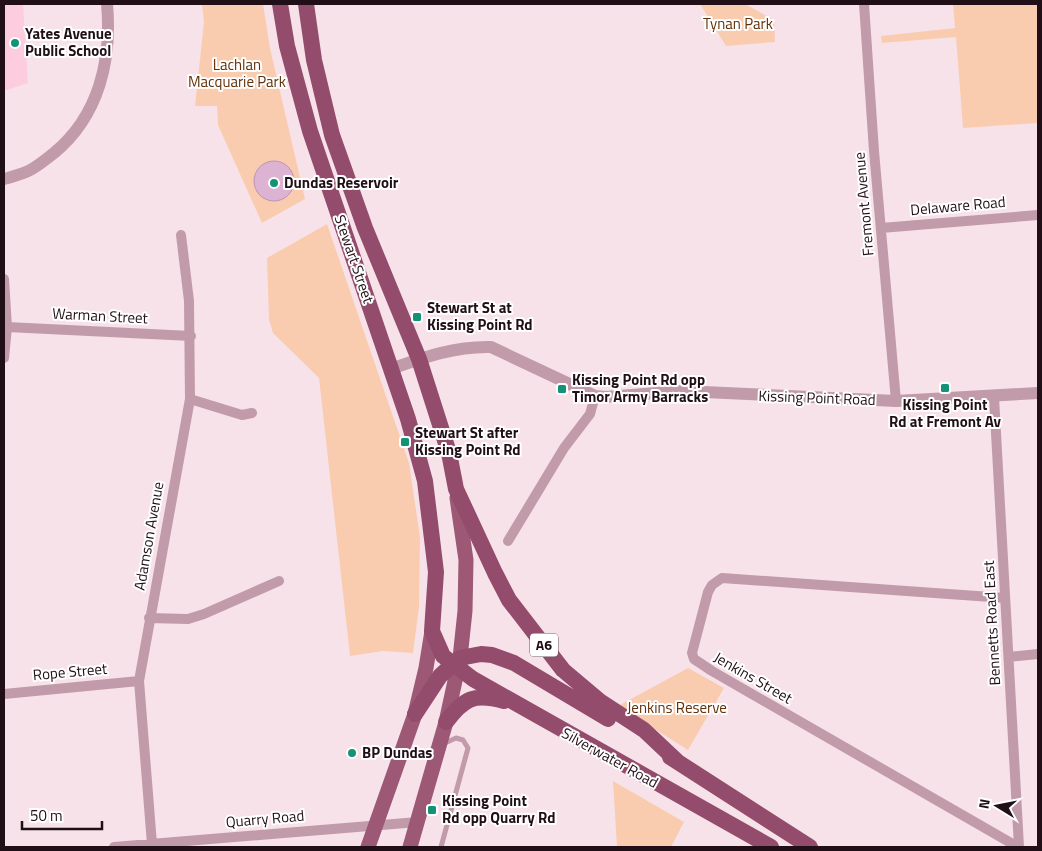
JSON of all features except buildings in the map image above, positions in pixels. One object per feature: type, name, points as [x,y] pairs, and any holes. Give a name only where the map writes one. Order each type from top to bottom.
[{"type":"highway","name":"Stewart Street","points":[[280,4],[286,46],[310,131],[391,369]]},
{"type":"highway","name":"Stewart Street","points":[[306,4],[314,60],[332,135],[365,228],[419,359]]},
{"type":"highway","name":"A6","points":[[419,359],[449,453],[456,489]]},
{"type":"highway","points":[[391,369],[426,481],[436,572],[432,631]]},
{"type":"highway","name":"Silverwater Road","points":[[456,489],[509,600],[563,670],[600,702],[644,730],[678,762]]},
{"type":"highway","name":"Silverwater Road","points":[[432,631],[438,648],[457,664],[518,704],[771,847]]},
{"type":"highway","name":"Silverwater Road","points":[[457,664],[492,655],[514,663],[678,762],[810,847]]},
{"type":"highway","points":[[415,714],[440,676],[457,664]]},
{"type":"highway","points":[[446,722],[462,703],[478,697],[518,704]]},
{"type":"main road","points":[[410,847],[446,722],[465,611],[466,560],[456,489]]},
{"type":"main road","points":[[368,847],[415,714],[426,668],[432,631]]},
{"type":"street","points":[[4,179],[26,172],[50,156],[68,141],[86,117],[104,72],[108,46],[107,4]]},
{"type":"street","name":"Fremont Avenue","points":[[864,4],[880,228],[896,401]]},
{"type":"street","name":"Delaware Road","points":[[880,228],[1038,215]]},
{"type":"street","name":"Adamson Avenue","points":[[152,844],[139,681],[190,399],[191,336],[181,235]]},
{"type":"street","points":[[4,279],[7,327],[4,358]]},
{"type":"street","name":"Warman Street","points":[[7,327],[191,336]]},
{"type":"street","name":"Kissing Point Road","points":[[391,369],[458,348],[491,348],[596,396],[618,397],[682,391],[896,401],[994,397],[1038,393]]},
{"type":"street","points":[[508,541],[564,448],[590,414],[596,396]]},
{"type":"street","name":"Bennetts Road East","points":[[994,397],[1019,847]]},
{"type":"street","points":[[190,399],[242,415],[252,413]]},
{"type":"street","name":"Jenkins Street","points":[[1005,598],[722,578],[712,585],[708,592],[692,653],[694,659],[712,671],[1019,847]]},
{"type":"street","points":[[149,618],[188,619],[204,614],[279,581]]},
{"type":"street","points":[[1009,657],[1038,654]]},
{"type":"street","name":"Rope Street","points":[[4,694],[139,681]]},
{"type":"street","name":"Quarry Road","points":[[114,847],[418,822]]},
{"type":"lane","points":[[438,751],[447,741],[456,738],[463,740],[468,748],[441,847]]},
{"type":"shaded area","name":"Yates Avenue Public School","points":[[4,4],[23,4],[28,83],[4,91]]},
{"type":"green space","name":"Lachlan Macquarie Park","points":[[202,4],[263,4],[270,48],[305,199],[262,223],[218,125],[217,106],[195,106],[204,22]]},
{"type":"green space","name":"Tynan Park","points":[[700,4],[745,4],[774,20],[775,42],[726,46]]},
{"type":"green space","points":[[953,4],[1038,4],[1038,123],[963,128],[956,37],[882,43],[881,36],[955,28]]},
{"type":"green space","points":[[327,224],[409,463],[420,537],[419,607],[413,653],[383,651],[350,656],[319,378],[273,333],[269,320],[267,258]]},
{"type":"green space","name":"Jenkins Reserve","points":[[688,668],[724,688],[688,750],[618,706]]},
{"type":"green space","points":[[613,781],[684,822],[671,847],[617,847]]},
{"type":"place","name":"Yates Avenue Public School","points":[[15,43]]},
{"type":"place","name":"Dundas Reservoir","points":[[274,183]]},
{"type":"place","name":"Stewart St at Kissing Point Rd","points":[[417,317]]},
{"type":"place","name":"Kissing Point Rd at Fremont Av","points":[[945,388]]},
{"type":"place","name":"Kissing Point Rd opp Timor Army Barracks","points":[[562,389]]},
{"type":"place","name":"Stewart St after Kissing Point Rd","points":[[405,442]]},
{"type":"place","name":"BP Dundas","points":[[352,753]]},
{"type":"place","name":"Kissing Point Rd opp Quarry Rd","points":[[432,810]]}]
